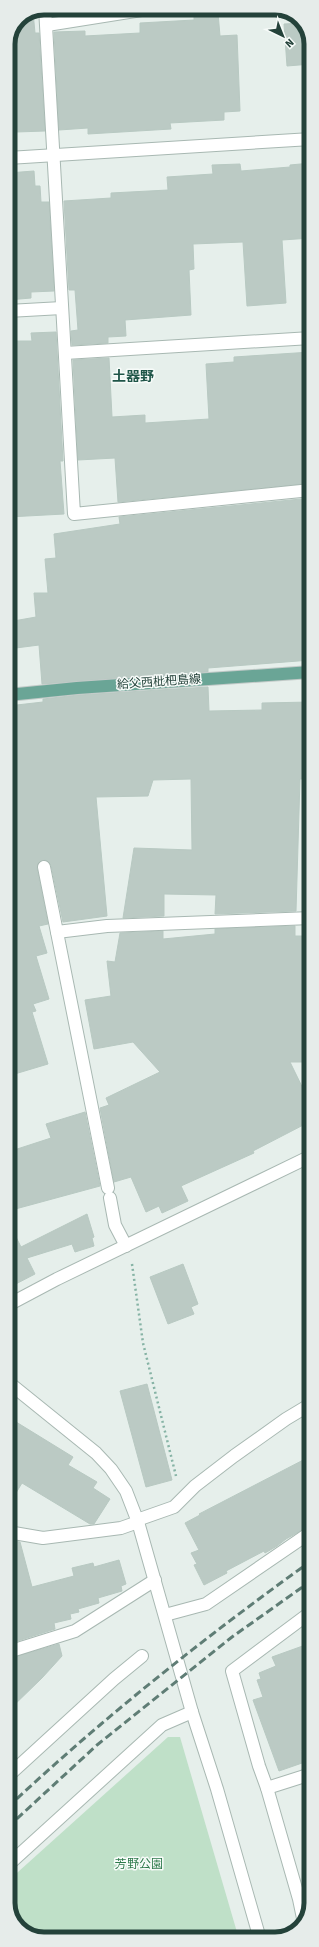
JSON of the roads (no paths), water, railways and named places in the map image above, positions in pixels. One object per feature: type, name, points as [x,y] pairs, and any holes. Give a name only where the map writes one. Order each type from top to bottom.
[{"type":"main road","name":"給父西枇杷島線","points":[[15,693],[85,687],[304,672]]},
{"type":"street","points":[[46,15],[74,514],[304,491]]},
{"type":"street","points":[[47,25],[110,15]]},
{"type":"street","points":[[15,158],[304,139]]},
{"type":"street","points":[[15,311],[62,308]]},
{"type":"street","points":[[65,353],[304,338]]},
{"type":"street","points":[[44,867],[115,1225],[126,1246]]},
{"type":"street","points":[[57,932],[107,926],[304,918]]},
{"type":"street","points":[[15,1302],[304,1159]]},
{"type":"street","points":[[15,1388],[96,1453],[111,1469],[126,1490],[155,1580],[192,1712],[217,1789],[258,1932]]},
{"type":"street","points":[[15,1533],[43,1538],[121,1528],[174,1507],[191,1490],[240,1452],[286,1419],[304,1408]]},
{"type":"street","points":[[165,1615],[206,1604],[304,1537]]},
{"type":"street","points":[[15,1650],[75,1631],[155,1580]]},
{"type":"street","points":[[302,1913],[232,1671],[304,1617]]},
{"type":"street","points":[[15,1770],[114,1679],[142,1656]]},
{"type":"street","points":[[15,1859],[162,1726],[192,1712]]},
{"type":"street","points":[[267,1788],[304,1776]]},
{"type":"railway","points":[[15,1801],[155,1679],[232,1619],[304,1566]]},
{"type":"railway","points":[[15,1821],[97,1745],[232,1637],[304,1586]]},
{"type":"district","name":"土器野","points":[[133,377]]},
{"type":"park label","name":"芳野公園","points":[[139,1864]]}]
